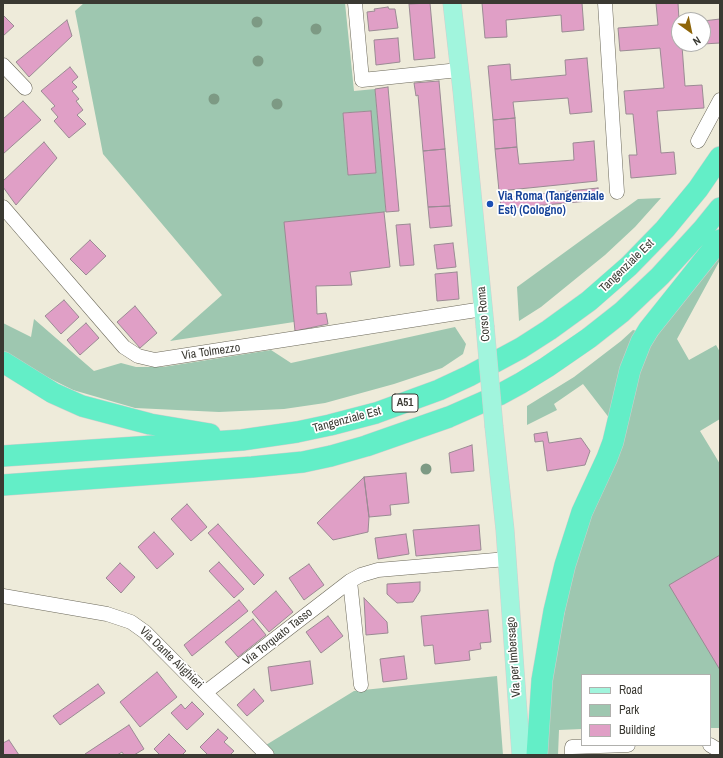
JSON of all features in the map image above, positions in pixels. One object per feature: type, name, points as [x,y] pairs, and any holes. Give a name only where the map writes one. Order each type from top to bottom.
[{"type":"highway","name":"Tangenziale Est","points":[[3,456],[242,440],[313,429],[376,413],[439,390],[469,376],[521,348],[589,301],[629,266],[665,229],[682,210],[720,158]]},
{"type":"highway","name":"A51","points":[[3,485],[302,462],[366,446],[449,417],[520,383],[547,367],[589,338],[622,312],[660,276],[685,250],[720,208]]},
{"type":"highway","points":[[537,755],[542,680],[556,603],[565,564],[582,512],[613,442],[630,370],[641,342],[649,329],[720,240]]},
{"type":"highway","points":[[3,362],[53,393],[82,406],[150,424],[242,440]]},
{"type":"main road","name":"Corso Roma","points":[[452,3],[507,559]]},
{"type":"main road","name":"Via per Imbersago","points":[[507,559],[521,755]]},
{"type":"street","points":[[355,3],[362,80],[459,70]]},
{"type":"street","points":[[605,3],[617,192]]},
{"type":"street","points":[[3,65],[25,88]]},
{"type":"street","points":[[698,141],[720,100]]},
{"type":"street","name":"Via Tolmezzo","points":[[3,207],[124,347],[138,356],[155,360],[484,317]]},
{"type":"street","name":"Via Torquato Tasso","points":[[206,692],[350,581],[366,573],[378,570],[507,559]]},
{"type":"street","points":[[350,581],[361,685]]},
{"type":"street","name":"Via Dante Alighieri","points":[[3,596],[107,614],[131,622],[145,632],[268,755]]},
{"type":"street","points":[[572,755],[572,747],[600,746]]},
{"type":"street","points":[[711,746],[720,751]]},
{"type":"green space","points":[[84,3],[345,3],[354,91],[375,89],[386,212],[285,222],[294,322],[170,341],[222,295],[103,154],[75,11]],"holes":[[[370,111],[376,173],[348,175],[343,113]]]},
{"type":"green space","points":[[661,198],[635,227],[605,255],[541,307],[519,321],[517,287],[638,199]]},
{"type":"green space","points":[[720,250],[720,260],[677,339],[689,360],[716,345],[720,352],[720,419],[700,431],[720,464],[720,728],[711,728],[711,674],[581,674],[581,729],[559,730],[558,755],[546,755],[552,680],[574,561],[649,345]]},
{"type":"green space","points":[[34,319],[94,371],[121,363],[136,367],[163,367],[271,350],[291,363],[455,327],[466,344],[463,354],[442,368],[394,384],[325,403],[284,409],[219,412],[135,408],[73,390],[3,355],[3,323],[31,337]]},
{"type":"green space","points":[[633,330],[637,331],[610,419],[583,384],[554,404],[557,410],[527,425],[527,406],[574,377]]},
{"type":"green space","points":[[497,676],[503,755],[275,755],[266,745],[354,691]]},
{"type":"building","points":[[430,3],[435,58],[414,60],[409,4]]},
{"type":"building","points":[[482,3],[582,3],[584,30],[562,32],[561,15],[506,20],[507,37],[485,38]]},
{"type":"building","points":[[656,3],[678,3],[679,12],[671,12],[671,52],[682,52],[685,86],[702,85],[704,108],[657,111],[661,153],[674,152],[676,174],[631,178],[629,155],[637,155],[633,114],[626,114],[624,91],[664,88],[660,48],[620,51],[618,28],[658,25]]},
{"type":"building","points":[[388,7],[389,9],[395,9],[398,28],[369,31],[367,12],[375,11],[374,9]]},
{"type":"building","points":[[3,15],[14,26],[3,36]]},
{"type":"building","points":[[720,19],[720,43],[711,44],[711,20]]},
{"type":"building","points":[[67,20],[72,36],[29,77],[16,62]]},
{"type":"building","points":[[398,38],[400,62],[376,65],[374,40]]},
{"type":"building","points":[[587,58],[592,112],[570,114],[568,98],[513,102],[515,118],[493,120],[488,66],[510,64],[511,80],[566,75],[565,60]]},
{"type":"building","points":[[70,67],[78,77],[72,82],[77,87],[72,91],[79,99],[76,101],[83,110],[77,115],[86,124],[69,138],[54,121],[58,117],[51,109],[55,106],[41,91]]},
{"type":"building","points":[[439,81],[445,149],[423,151],[418,95],[416,96],[414,83]]},
{"type":"building","points":[[388,87],[399,211],[386,212],[375,89]]},
{"type":"building","points":[[23,101],[41,120],[3,154],[3,119]]},
{"type":"building","points":[[371,111],[376,173],[348,175],[343,113]]},
{"type":"building","points":[[515,118],[517,147],[495,149],[493,120]]},
{"type":"building","points":[[594,141],[597,181],[499,191],[495,149],[517,147],[519,164],[574,160],[573,143]]},
{"type":"building","points":[[44,142],[57,158],[16,205],[3,187],[3,181]]},
{"type":"building","points":[[445,149],[450,206],[428,207],[423,151]]},
{"type":"building","points":[[598,188],[599,200],[501,209],[500,198]]},
{"type":"building","points":[[450,206],[452,226],[430,228],[428,207]]},
{"type":"building","points":[[384,212],[390,267],[350,272],[352,285],[316,286],[317,314],[326,313],[328,324],[295,331],[284,222]]},
{"type":"building","points":[[410,224],[414,265],[400,266],[396,225]]},
{"type":"building","points":[[90,240],[106,256],[86,275],[70,259]]},
{"type":"building","points":[[453,243],[456,267],[437,269],[434,245]]},
{"type":"building","points":[[457,272],[459,299],[437,301],[435,274]]},
{"type":"building","points":[[64,300],[79,317],[61,334],[45,316]]},
{"type":"building","points":[[135,306],[157,333],[140,348],[117,322]]},
{"type":"building","points":[[86,323],[99,338],[80,355],[67,340]]},
{"type":"building","points":[[547,432],[549,443],[581,438],[590,451],[585,465],[547,471],[543,441],[535,442],[534,434]]},
{"type":"building","points":[[472,445],[474,471],[451,473],[449,453]]},
{"type":"building","points":[[406,473],[409,503],[390,505],[391,515],[369,517],[364,477]]},
{"type":"building","points":[[364,477],[369,517],[368,532],[333,540],[317,523]]},
{"type":"building","points":[[187,504],[207,527],[191,541],[171,519]]},
{"type":"building","points":[[218,524],[264,575],[254,585],[208,533]]},
{"type":"building","points":[[479,525],[481,550],[416,556],[413,530]]},
{"type":"building","points":[[154,532],[174,554],[157,569],[138,547]]},
{"type":"building","points":[[406,534],[409,554],[378,559],[375,538]]},
{"type":"building","points":[[720,555],[720,670],[669,585]]},
{"type":"building","points":[[219,562],[244,589],[234,598],[209,571]]},
{"type":"building","points":[[120,563],[135,577],[121,593],[106,578]]},
{"type":"building","points":[[309,564],[324,585],[304,600],[289,578]]},
{"type":"building","points":[[420,582],[420,591],[413,602],[397,603],[387,594],[387,584]]},
{"type":"building","points":[[276,591],[293,612],[269,632],[252,612]]},
{"type":"building","points":[[364,598],[387,622],[388,633],[366,635]]},
{"type":"building","points":[[239,600],[248,611],[192,656],[184,645]]},
{"type":"building","points":[[488,610],[491,642],[480,643],[481,649],[469,651],[470,660],[435,664],[433,645],[424,646],[421,616]]},
{"type":"building","points":[[328,616],[343,636],[321,653],[306,632]]},
{"type":"building","points":[[253,619],[266,635],[238,657],[225,642]]},
{"type":"building","points":[[404,656],[407,679],[383,682],[380,659]]},
{"type":"building","points":[[310,661],[313,684],[271,691],[268,667]]},
{"type":"building","points":[[157,672],[177,697],[140,727],[120,702]]},
{"type":"building","points":[[98,684],[105,693],[60,725],[53,716]]},
{"type":"building","points":[[254,689],[264,701],[247,716],[237,705]]},
{"type":"building","points":[[192,702],[204,714],[187,730],[171,713],[181,704],[185,709]]},
{"type":"building","points":[[129,725],[144,749],[134,755],[124,755],[122,752],[117,755],[85,754]]},
{"type":"building","points":[[218,729],[228,738],[224,742],[234,751],[230,755],[208,755],[200,747]]},
{"type":"building","points":[[169,734],[186,751],[182,755],[160,755],[154,749]]},
{"type":"building","points":[[9,740],[19,755],[3,755],[3,743]]},
{"type":"place","name":"Via Roma (Tangenziale Est) (Cologno)","points":[[490,204]]}]
